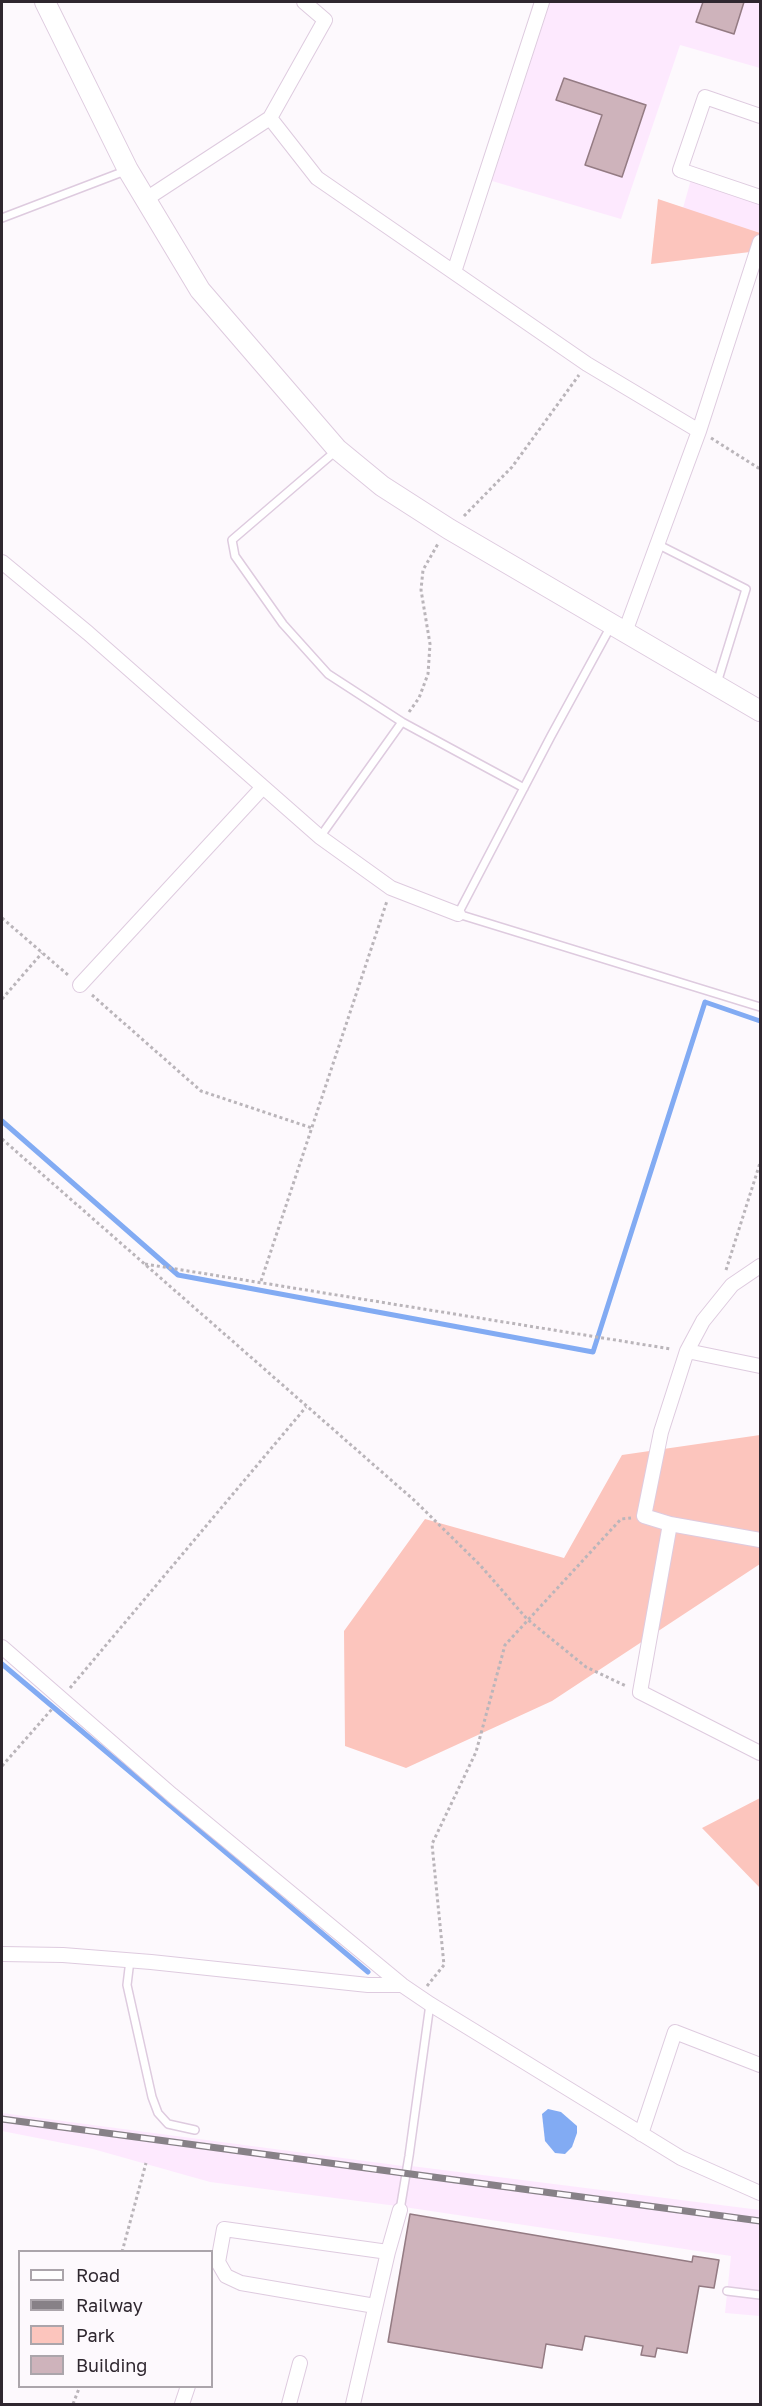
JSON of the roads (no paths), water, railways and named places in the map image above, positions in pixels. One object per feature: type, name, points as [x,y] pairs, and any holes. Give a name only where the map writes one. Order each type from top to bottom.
[{"type":"street","points":[[45,2],[128,170],[200,290],[337,449],[392,493],[454,532],[760,711]]},
{"type":"street","points":[[146,199],[270,118],[326,20],[303,2]]},
{"type":"street","points":[[454,272],[542,2]]},
{"type":"street","points":[[760,116],[705,97],[680,170],[760,197]]},
{"type":"street","points":[[270,118],[317,178],[587,364],[699,431]]},
{"type":"street","points":[[618,628],[657,544],[699,431],[760,242]]},
{"type":"street","points":[[2,562],[88,633],[320,837],[391,888],[458,914]]},
{"type":"street","points":[[80,985],[263,786]]},
{"type":"street","points":[[760,1266],[732,1286],[703,1321],[687,1352],[661,1432],[644,1516],[670,1524],[760,1540]]},
{"type":"street","points":[[687,1352],[760,1366]]},
{"type":"street","points":[[670,1524],[640,1692],[760,1753]]},
{"type":"street","points":[[2,1647],[172,1795],[402,1985],[681,2158],[760,2193]]},
{"type":"street","points":[[2,1954],[130,1960],[368,1985],[402,1985]]},
{"type":"street","points":[[641,2134],[675,2032],[760,2065]]},
{"type":"street","points":[[353,2404],[399,2210]]},
{"type":"street","points":[[375,2306],[241,2283],[226,2276],[218,2262],[224,2229],[388,2252]]},
{"type":"street","points":[[289,2404],[300,2362]]},
{"type":"street","points":[[182,2404],[187,2388]]},
{"type":"lane","points":[[2,218],[128,170]]},
{"type":"lane","points":[[337,449],[231,540],[235,556],[283,624],[328,674],[402,722],[524,788]]},
{"type":"lane","points":[[657,544],[746,589],[717,686]]},
{"type":"lane","points":[[618,628],[524,788],[458,914],[760,1007]]},
{"type":"lane","points":[[320,837],[402,722]]},
{"type":"lane","points":[[130,1960],[127,1985],[158,2113],[168,2124],[195,2130]]},
{"type":"lane","points":[[399,2210],[410,2156],[424,2000]]},
{"type":"lane","points":[[728,2291],[760,2295]]},
{"type":"water","points":[[548,2109],[561,2112],[577,2126],[572,2147],[565,2154],[555,2153],[545,2141],[542,2114]]},
{"type":"waterway","points":[[2,1121],[178,1275],[593,1352],[705,1002],[760,1021]]},
{"type":"waterway","points":[[2,1664],[368,1972]]},
{"type":"railway","points":[[2,2119],[760,2221]]}]
